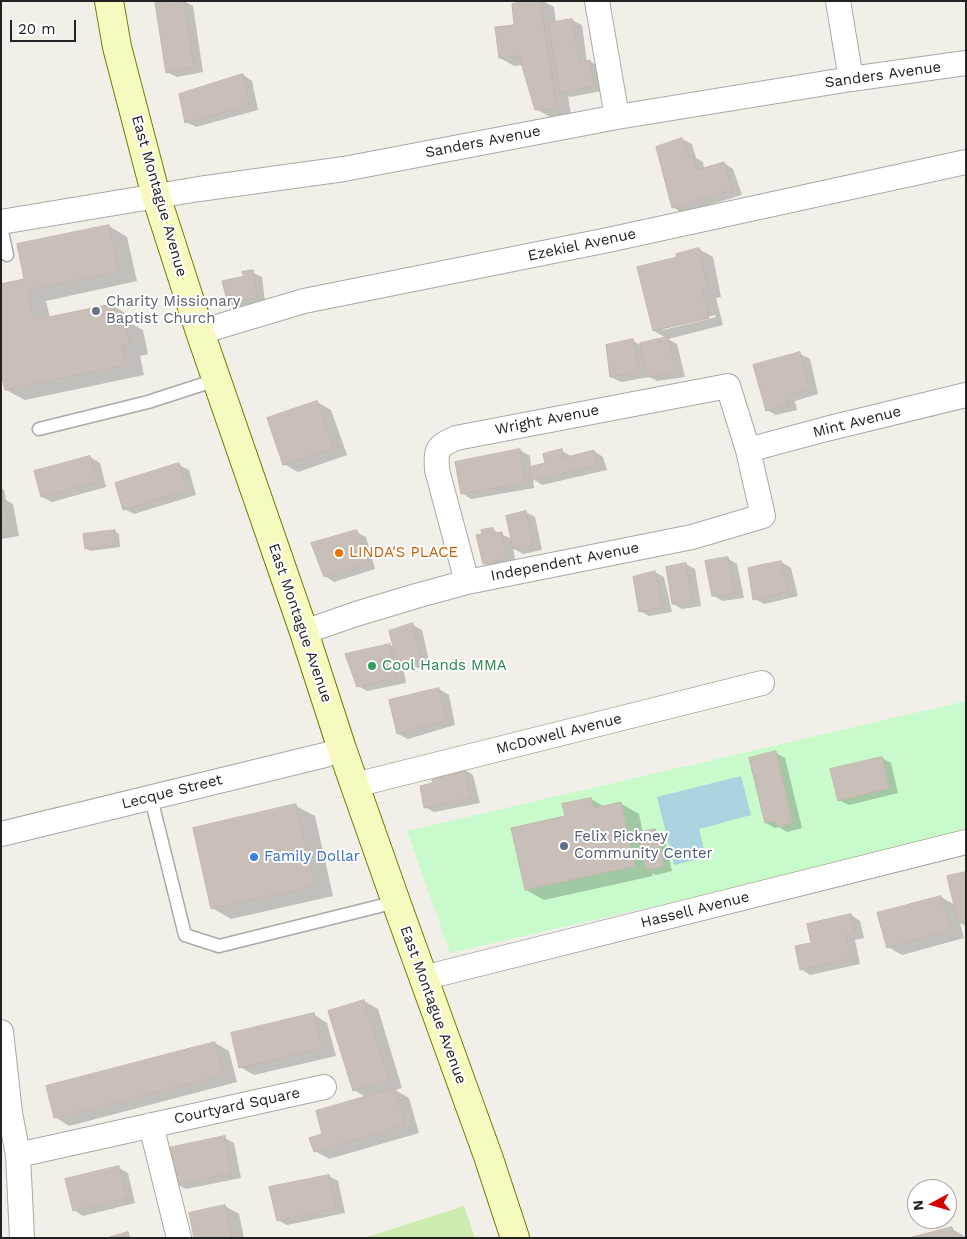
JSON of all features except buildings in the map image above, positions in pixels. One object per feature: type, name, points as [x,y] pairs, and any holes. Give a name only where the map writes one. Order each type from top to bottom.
[{"type":"main road","name":"East Montague Avenue","points":[[108,1],[117,47],[156,196],[200,332],[304,632],[342,749],[488,1156],[515,1238]]},
{"type":"street","points":[[597,1],[617,117]]},
{"type":"street","points":[[838,1],[851,79]]},
{"type":"street","name":"Sanders Avenue","points":[[1,222],[156,196],[344,169],[617,117],[851,79],[966,63]]},
{"type":"street","name":"Ezekiel Avenue","points":[[200,332],[304,301],[608,240],[966,162]]},
{"type":"street","name":"Wright Avenue","points":[[467,582],[437,470],[436,454],[443,444],[456,438],[728,386],[748,450]]},
{"type":"street","name":"Mint Avenue","points":[[748,450],[966,395]]},
{"type":"street","name":"Independent Avenue","points":[[304,632],[364,611],[467,582],[692,537],[763,516],[748,450]]},
{"type":"street","name":"McDowell Avenue","points":[[355,785],[762,684]]},
{"type":"street","name":"Lecque Street","points":[[1,834],[325,755],[342,749]]},
{"type":"street","name":"Hassell Avenue","points":[[423,978],[966,842]]},
{"type":"street","points":[[1,1032],[10,1113],[18,1155],[22,1238]]},
{"type":"street","name":"Courtyard Square","points":[[18,1155],[324,1087]]},
{"type":"street","points":[[151,1125],[180,1238]]},
{"type":"lane","points":[[1,227],[7,255]]},
{"type":"lane","points":[[39,429],[148,402],[216,380]]},
{"type":"lane","points":[[151,798],[185,935],[219,946],[396,902]]},
{"type":"green space","points":[[966,701],[966,835],[450,953],[407,831]]},
{"type":"green space","points":[[464,1206],[475,1238],[364,1238]]},
{"type":"water","points":[[741,776],[751,815],[699,829],[706,857],[674,865],[657,797]]},
{"type":"place","name":"Charity Missionary Baptist Church","points":[[96,311]]},
{"type":"place","name":"LINDA'S PLACE","points":[[339,553]]},
{"type":"place","name":"Cool Hands MMA","points":[[372,666]]},
{"type":"place","name":"Felix Pickney Community Center","points":[[564,846]]},
{"type":"place","name":"Family Dollar","points":[[254,857]]}]
